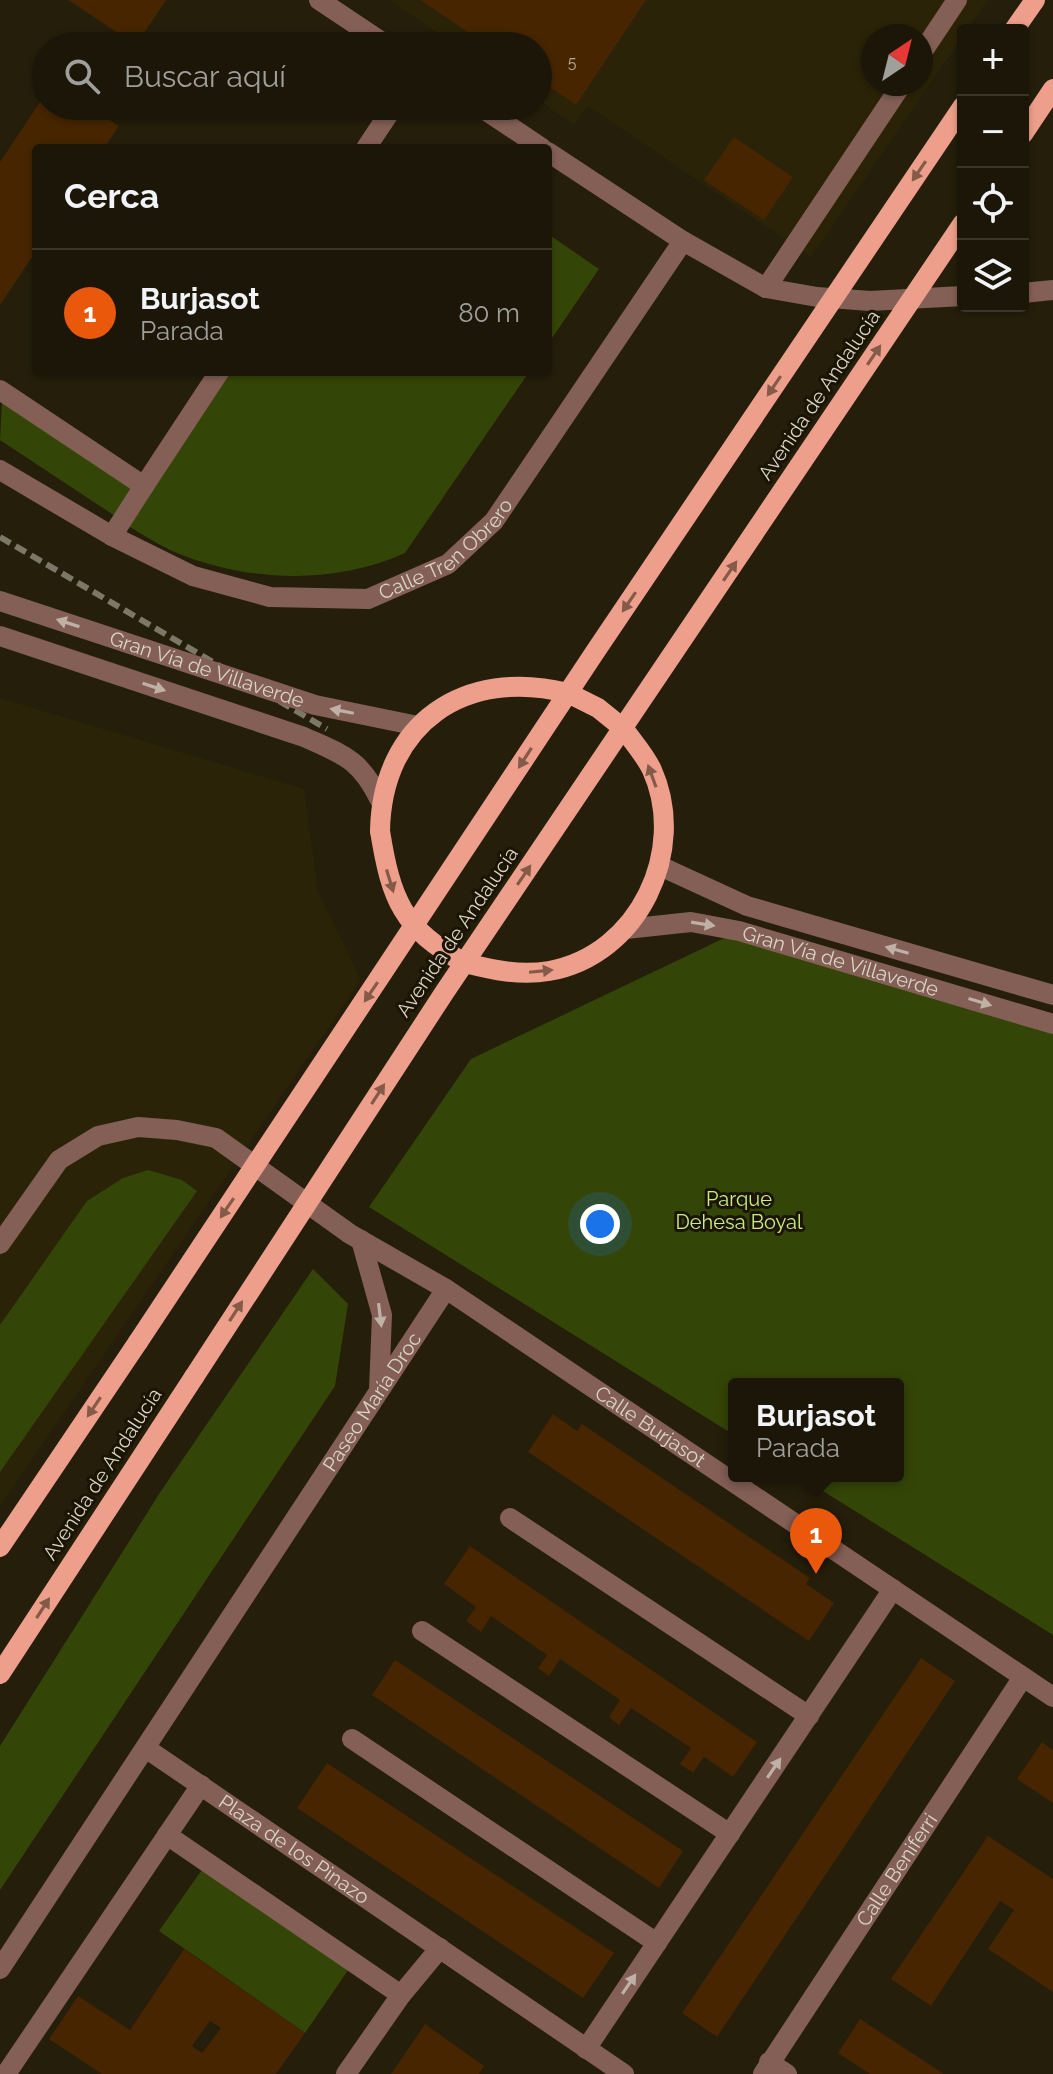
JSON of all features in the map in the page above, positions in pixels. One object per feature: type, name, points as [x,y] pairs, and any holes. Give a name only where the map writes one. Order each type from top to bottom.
[{"type":"main road","points":[[1018,24],[1035,0]]},
{"type":"main road","points":[[1029,125],[1053,89]]},
{"type":"main road","name":"Avenida de Andalucía","points":[[0,1547],[957,115]]},
{"type":"main road","name":"Avenida de Andalucía","points":[[0,1674],[465,963],[957,232]]},
{"type":"main road","points":[[498,686],[544,687],[568,693],[598,708],[624,729],[651,769],[664,817],[660,866],[647,899],[626,929],[592,955],[551,971],[507,973],[465,963],[437,948],[413,927],[398,907],[387,872],[380,831],[380,800],[394,757],[418,726],[455,700],[498,686]]},
{"type":"street","points":[[319,0],[367,32]]},
{"type":"street","points":[[933,36],[957,0]]},
{"type":"street","points":[[766,288],[894,96]]},
{"type":"street","points":[[369,144],[385,120]]},
{"type":"street","points":[[500,120],[536,144]]},
{"type":"street","points":[[552,155],[683,241],[766,288],[817,297],[870,301],[957,296]]},
{"type":"street","name":"Calle Tren Obrero","points":[[0,470],[112,536],[193,576],[270,597],[368,599],[448,564],[494,521],[683,241]]},
{"type":"street","points":[[1029,292],[1053,290]]},
{"type":"street","points":[[112,536],[216,376]]},
{"type":"street","points":[[0,390],[144,486]]},
{"type":"street","points":[[0,480],[23,482]]},
{"type":"street","name":"Gran Vía de Villaverde","points":[[0,601],[315,705],[418,726]]},
{"type":"street","name":"Gran Vía de Villaverde","points":[[0,636],[304,737],[343,754],[367,773],[380,800]]},
{"type":"street","name":"Gran Vía de Villaverde","points":[[660,866],[747,906],[1053,995]]},
{"type":"street","name":"Gran Vía de Villaverde","points":[[626,929],[691,922],[739,931],[1053,1024]]},
{"type":"street","points":[[0,1244],[59,1160],[98,1136],[138,1127],[216,1138],[361,1240],[446,1289]]},
{"type":"street","points":[[361,1240],[382,1315],[378,1393]]},
{"type":"street","name":"Paseo María Droc","points":[[0,1969],[446,1289]]},
{"type":"street","name":"Calle Burjasot","points":[[446,1289],[728,1478]]},
{"type":"street","name":"Calle Burjasot","points":[[734,1482],[1053,1697]]},
{"type":"street","points":[[510,1518],[809,1716]]},
{"type":"street","points":[[0,1539],[16,1523]]},
{"type":"street","points":[[586,2049],[893,1589]]},
{"type":"street","points":[[422,1631],[730,1834]]},
{"type":"street","name":"Calle Beniferri","points":[[787,2074],[766,2068],[1023,1677]]},
{"type":"street","points":[[352,1739],[657,1943]]},
{"type":"street","name":"Plaza de los Pinazo","points":[[147,1749],[624,2074]]},
{"type":"street","points":[[6,2074],[201,1785]]},
{"type":"street","points":[[167,1835],[401,1995]]},
{"type":"street","points":[[346,2074],[401,1995],[440,1948]]},
{"type":"shaded area","points":[[389,0],[988,0],[971,24],[957,24],[957,45],[933,80],[933,24],[861,24],[861,96],[922,96],[811,257],[588,106],[574,125],[552,110],[552,32],[436,32]]},
{"type":"shaded area","points":[[0,698],[304,789],[318,891],[361,980],[0,1506]]},
{"type":"green space","points":[[552,237],[599,269],[552,338]]},
{"type":"green space","points":[[226,376],[526,376],[405,553],[350,571],[321,575],[261,574],[204,563],[171,550],[128,526]]},
{"type":"green space","points":[[2,401],[133,488],[115,516],[0,440]]},
{"type":"green space","name":"Parque Dehesa Boyal","points":[[739,931],[1053,1027],[1053,1635],[809,1482],[904,1482],[904,1378],[728,1378],[728,1431],[369,1207],[471,1059]]},
{"type":"green space","points":[[148,1170],[182,1180],[197,1191],[0,1472],[0,1325],[87,1201],[123,1178]]},
{"type":"green space","points":[[313,1269],[348,1304],[335,1386],[0,1890],[0,1746],[161,1491]]},
{"type":"green space","points":[[208,1861],[353,1963],[305,2033],[159,1931]]},
{"type":"building","points":[[68,0],[166,0],[145,32],[116,32]]},
{"type":"building","points":[[420,0],[646,0],[576,105],[552,89],[552,32],[468,32]]},
{"type":"building","points":[[32,114],[32,120],[110,120],[119,126],[107,144],[32,144],[32,257],[0,305],[0,162]]},
{"type":"building","points":[[734,137],[793,177],[764,220],[704,180]]},
{"type":"building","points":[[553,1414],[577,1431],[582,1424],[810,1578],[806,1584],[834,1603],[809,1641],[528,1452]]},
{"type":"building","points":[[470,1546],[757,1742],[733,1777],[704,1757],[693,1773],[680,1764],[691,1748],[631,1708],[619,1725],[609,1717],[620,1700],[560,1659],[549,1676],[538,1668],[547,1655],[491,1616],[481,1632],[466,1621],[476,1607],[444,1584]]},
{"type":"building","points":[[921,1658],[955,1681],[717,2037],[682,2013]]},
{"type":"building","points":[[395,1660],[683,1851],[659,1888],[372,1695]]},
{"type":"building","points":[[1042,1742],[1053,1750],[1053,1803],[1017,1779]]},
{"type":"building","points":[[327,1763],[614,1953],[583,1998],[297,1808]]},
{"type":"building","points":[[988,1836],[1053,1879],[1053,1992],[988,1949],[1014,1910],[1000,1901],[931,2006],[891,1979]]},
{"type":"building","points":[[184,1949],[305,2033],[276,2074],[102,2074],[49,2039],[78,1996],[130,2030]],"holes":[[[210,2021],[221,2028],[202,2053],[192,2046]]]},
{"type":"building","points":[[860,2019],[944,2074],[870,2074],[838,2053]]},
{"type":"building","points":[[425,2024],[484,2066],[479,2074],[391,2074]]},
{"type":"railway","points":[[0,537],[327,729]]},
{"type":"place","name":"Burjasot","points":[[816,1574]]}]
